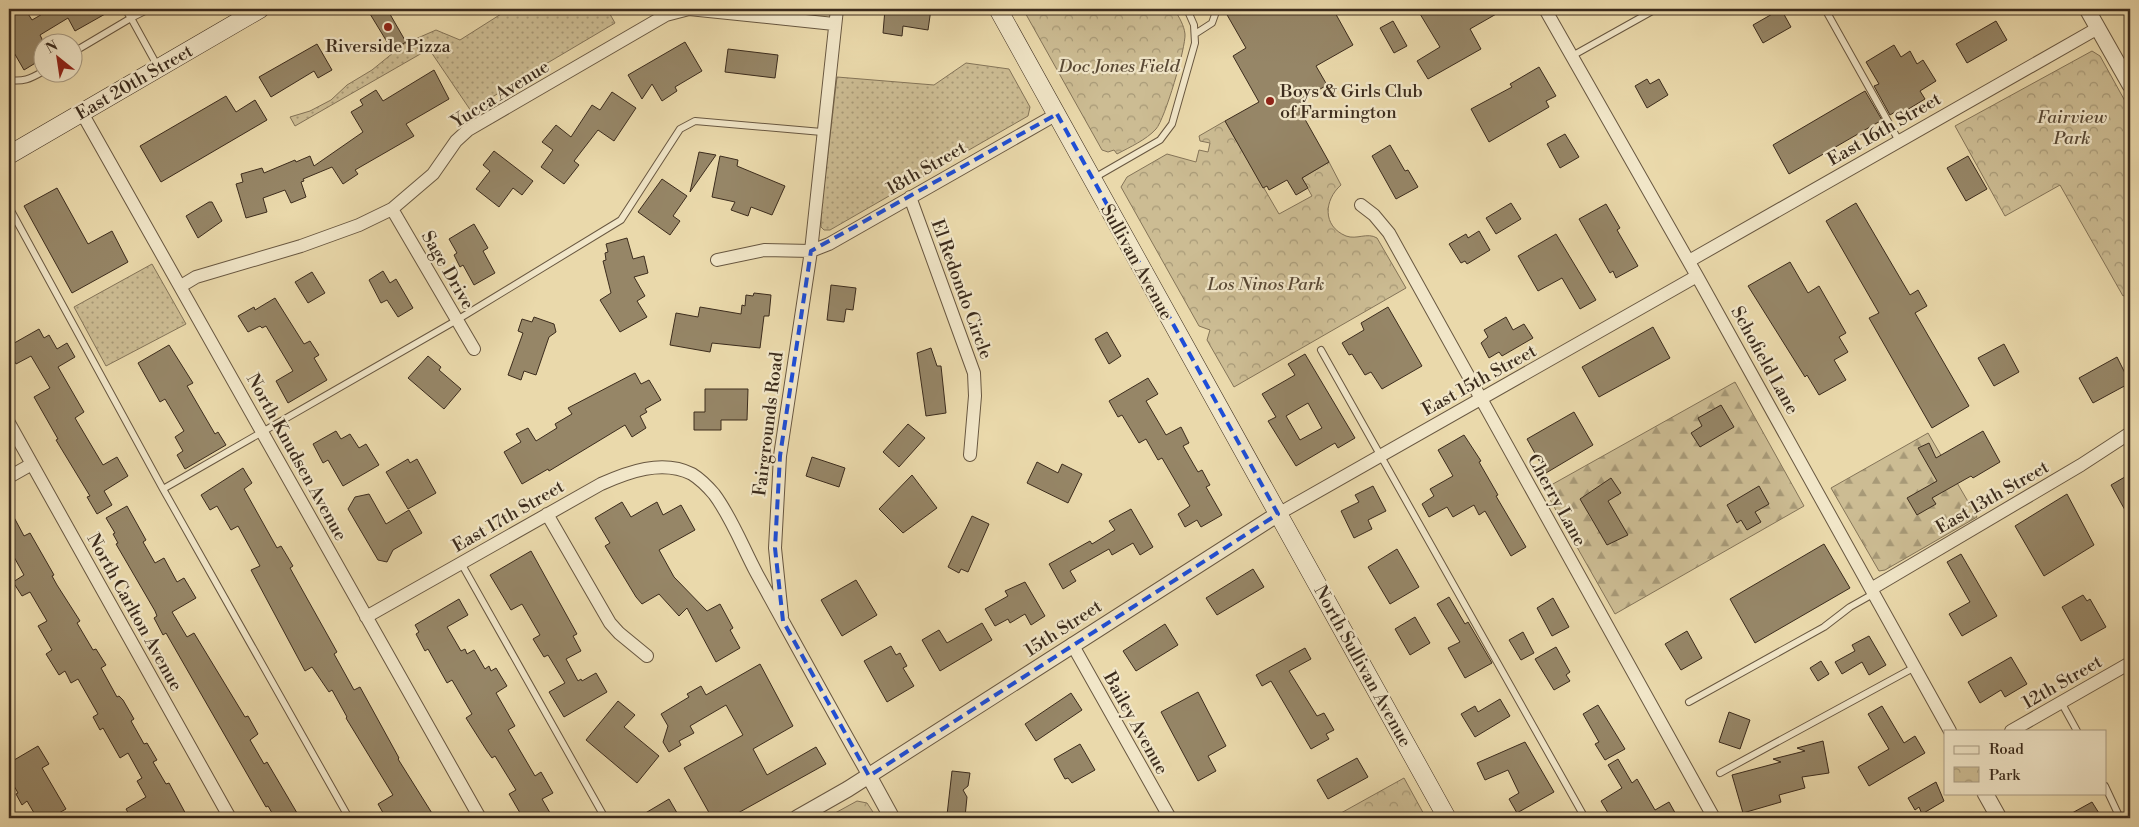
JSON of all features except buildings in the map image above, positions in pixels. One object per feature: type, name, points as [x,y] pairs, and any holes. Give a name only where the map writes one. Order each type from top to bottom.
[{"type":"main road","name":"East 20th Street","points":[[9,155],[260,9]]},
{"type":"main road","name":"Sullivan Avenue","points":[[998,9],[1057,114],[1091,180],[1278,514]]},
{"type":"main road","name":"North Sullivan Avenue","points":[[1278,514],[1447,818]]},
{"type":"street","name":"Yucca Avenue","points":[[181,286],[196,276],[301,246],[359,225],[392,209],[433,174],[456,141],[468,130],[666,14],[689,9],[834,24]]},
{"type":"street","name":"Fairgrounds Road","points":[[837,9],[822,132],[811,251],[780,456],[775,548],[783,620],[892,818]]},
{"type":"street","name":"Schofield Lane","points":[[1545,9],[1689,261],[1949,730]]},
{"type":"street","points":[[2088,9],[2130,85]]},
{"type":"street","name":"East 16th Street","points":[[1689,261],[2098,28]]},
{"type":"street","name":"North Knudsen Avenue","points":[[82,113],[480,818]]},
{"type":"street","name":"18th Street","points":[[811,251],[829,244],[1057,114]]},
{"type":"street","name":"El Redondo Circle","points":[[910,197],[974,372],[976,396],[970,455]]},
{"type":"street","name":"Cherry Lane","points":[[1361,206],[1374,215],[1389,233],[1714,818]]},
{"type":"street","name":"Sage Drive","points":[[392,209],[474,349]]},
{"type":"street","points":[[717,260],[764,250],[811,251]]},
{"type":"street","name":"East 15th Street","points":[[1278,514],[1697,276]]},
{"type":"street","name":"North Carlton Avenue","points":[[9,423],[230,818]]},
{"type":"street","name":"East 13th Street","points":[[1872,591],[2081,465],[2130,432]]},
{"type":"street","points":[[9,477],[32,464]]},
{"type":"street","name":"East 17th Street","points":[[366,617],[601,484],[620,476],[657,467],[675,468],[692,474],[705,484],[714,495],[783,620]]},
{"type":"street","points":[[547,514],[610,623],[647,656]]},
{"type":"street","name":"15th Street","points":[[797,818],[869,776],[1072,644],[1278,514]]},
{"type":"street","name":"Bailey Avenue","points":[[1072,644],[1170,818]]},
{"type":"street","name":"12th Street","points":[[2013,730],[2130,663]]},
{"type":"street","points":[[1986,794],[1999,818]]},
{"type":"lane","points":[[125,9],[158,68]]},
{"type":"lane","points":[[82,48],[149,9]]},
{"type":"lane","points":[[1091,180],[1149,148],[1166,134],[1176,114],[1195,43],[1194,25],[1187,9]]},
{"type":"lane","points":[[1195,34],[1212,23],[1217,9]]},
{"type":"lane","points":[[1572,56],[1656,9]]},
{"type":"lane","points":[[1825,9],[1899,141]]},
{"type":"lane","points":[[9,80],[20,81],[32,78]]},
{"type":"lane","points":[[164,489],[457,320],[621,220],[680,129],[695,121],[822,132]]},
{"type":"lane","points":[[9,207],[164,489],[349,818]]},
{"type":"lane","points":[[1321,350],[1585,818]]},
{"type":"lane","points":[[461,563],[605,818]]},
{"type":"lane","points":[[1690,702],[1824,626],[1872,591]]},
{"type":"lane","points":[[1720,772],[1915,667]]},
{"type":"lane","points":[[2061,702],[2076,730]]},
{"type":"lane","points":[[2106,788],[2120,818]]},
{"type":"highlighted area","points":[[1057,114],[1278,514],[869,776],[783,621],[775,548],[780,456],[811,251]]},
{"type":"green space","points":[[509,9],[607,9],[615,23],[517,81],[471,111],[429,49],[295,126],[290,117],[310,111],[331,100],[347,85],[372,70],[404,44],[436,30],[460,40]]},
{"type":"green space","name":"Doc Jones Field","points":[[1023,9],[1174,9],[1184,27],[1184,41],[1179,67],[1160,123],[1156,129],[1143,140],[1117,154],[1114,150],[1108,152],[1102,150]]},
{"type":"green space","name":"Fairview Park","points":[[2092,51],[2100,56],[2130,110],[2130,292],[2123,296],[2060,185],[2005,216],[1955,126]]},
{"type":"green space","points":[[966,63],[1009,69],[1030,107],[1028,116],[830,230],[824,230],[821,227],[821,212],[837,77],[934,85]]},
{"type":"green space","name":"Los Ninos Park","points":[[1225,121],[1279,214],[1312,196],[1302,178],[1329,162],[1341,185],[1335,191],[1329,205],[1329,219],[1333,226],[1338,232],[1346,236],[1373,236],[1377,238],[1406,288],[1234,387],[1207,340],[1210,330],[1199,326],[1121,187],[1127,177],[1167,154],[1196,162],[1199,150],[1208,152],[1210,143],[1200,141],[1199,136]]},
{"type":"green space","points":[[152,264],[186,324],[106,366],[74,307]]},
{"type":"green space","points":[[1735,382],[1804,506],[1615,614],[1544,489]]},
{"type":"green space","points":[[1928,433],[1977,517],[1885,570],[1879,571],[1831,488]]},
{"type":"green space","points":[[1404,778],[1426,818],[1332,818]]},
{"type":"green space","points":[[857,801],[867,803],[877,818],[826,818]]},
{"type":"place","name":"Riverside Pizza","points":[[388,27]]},
{"type":"place","name":"Boys & Girls Club of Farmington","points":[[1270,101]]}]
